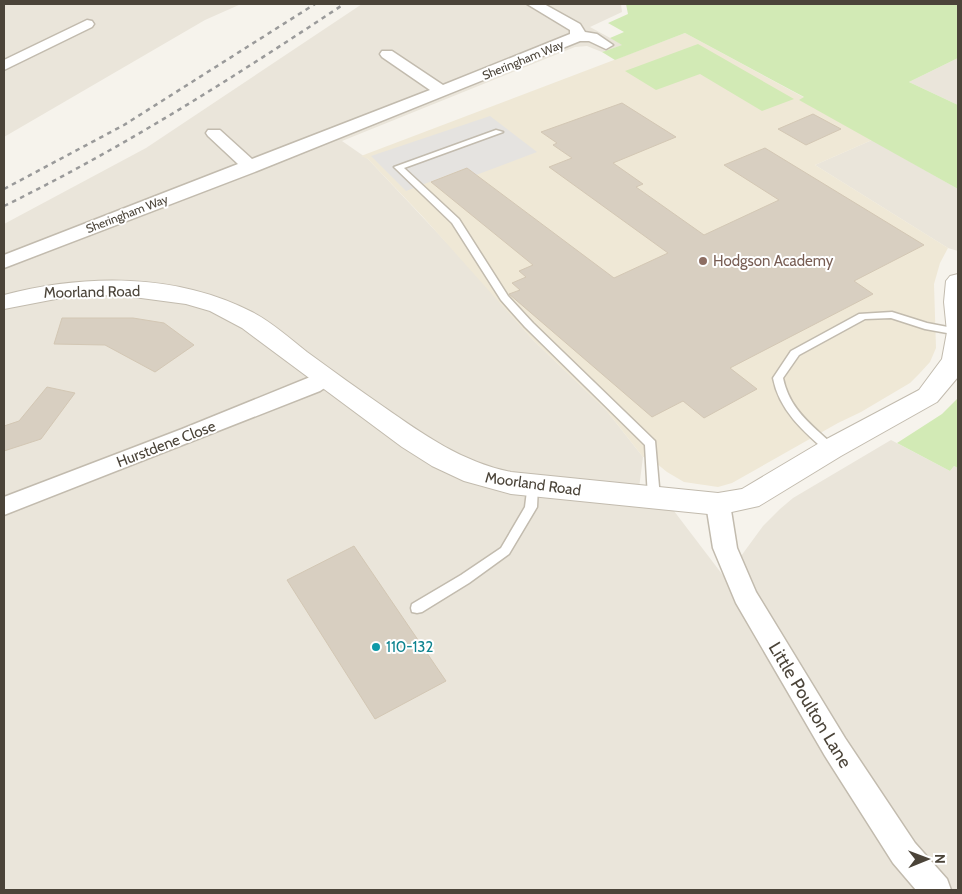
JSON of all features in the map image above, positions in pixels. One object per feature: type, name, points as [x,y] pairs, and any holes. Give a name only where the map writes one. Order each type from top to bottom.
[{"type":"street","name":"Sheringham Way","points":[[4,262],[442,92],[572,40],[577,36],[578,31],[574,27],[534,4]]},
{"type":"street","points":[[4,66],[86,24]]},
{"type":"street","points":[[577,36],[592,38],[606,45]]},
{"type":"street","points":[[386,54],[442,92]]},
{"type":"street","points":[[214,133],[251,167]]},
{"type":"street","name":"Moorland Road","points":[[4,302],[36,294],[102,289],[133,290],[188,297],[224,308],[244,318],[393,427],[457,468],[494,480],[532,486],[718,504],[749,498],[831,449],[928,396],[950,370],[955,359],[958,332],[956,302],[958,281]]},
{"type":"street","name":"Hurstdene Close","points":[[4,506],[190,435],[312,386],[326,378]]},
{"type":"street","name":"Little Poulton Lane","points":[[718,504],[725,548],[745,596],[835,747],[904,853],[936,890]]},
{"type":"lane","points":[[499,132],[398,167],[456,221],[504,298],[529,326],[650,444],[654,498]]},
{"type":"lane","points":[[831,449],[805,426],[779,391],[778,378],[795,353],[852,321],[877,314],[892,315],[925,326],[958,332]]},
{"type":"lane","points":[[417,608],[505,552],[531,507],[532,486]]},
{"type":"shaded area","points":[[4,4],[241,4],[205,20],[4,137]]},
{"type":"shaded area","points":[[362,4],[621,4],[622,12],[590,27],[623,45],[602,52],[587,46],[575,47],[342,141],[368,159],[462,259],[533,340],[606,410],[643,457],[638,496],[674,511],[725,578],[763,526],[793,498],[891,440],[950,471],[954,466],[958,468],[958,890],[4,890],[4,224],[146,148]]},
{"type":"shaded area","name":"Hodgson Academy","points":[[685,33],[805,98],[800,100],[872,140],[815,165],[948,248],[940,263],[934,284],[936,348],[930,362],[919,374],[910,383],[861,412],[732,483],[718,487],[684,482],[667,472],[656,463],[654,458],[643,457],[606,410],[533,340],[424,218],[368,159],[361,156]]},
{"type":"shaded area","points":[[958,58],[958,105],[909,82]]},
{"type":"shaded area","points":[[490,116],[537,152],[476,175],[466,168],[406,191],[371,156]]},
{"type":"shaded area","points":[[872,140],[958,189],[958,251],[948,248],[815,165]]},
{"type":"green space","points":[[626,4],[958,4],[958,58],[909,82],[958,105],[958,189],[799,100],[804,97],[685,33],[615,60],[602,52],[622,45],[610,38],[624,32],[608,23],[628,14]]},
{"type":"green space","points":[[698,44],[794,99],[762,111],[700,74],[656,90],[625,71]]},
{"type":"green space","points":[[958,398],[958,468],[954,466],[950,471],[897,443],[942,414]]},
{"type":"building","points":[[622,103],[676,137],[613,163],[643,184],[636,187],[704,235],[779,200],[724,165],[765,148],[924,245],[854,281],[873,294],[730,368],[757,389],[704,418],[683,401],[652,417],[509,294],[520,290],[512,283],[526,277],[519,271],[533,265],[431,182],[467,168],[614,278],[668,253],[549,167],[572,158],[553,145],[557,143],[541,132]]},
{"type":"building","points":[[813,114],[841,129],[806,145],[778,129]]},
{"type":"building","points":[[62,318],[133,318],[164,323],[194,345],[155,372],[105,345],[54,344]]},
{"type":"building","points":[[47,387],[75,393],[41,439],[4,451],[4,426],[19,421]]},
{"type":"building","name":"110-132","points":[[354,546],[446,681],[375,719],[287,580]]},
{"type":"railway","points":[[4,189],[124,125],[315,4]]},
{"type":"railway","points":[[4,206],[135,136],[344,4]]},
{"type":"place","name":"Hodgson Academy","points":[[703,261]]},
{"type":"place","name":"110-132","points":[[376,647]]}]
